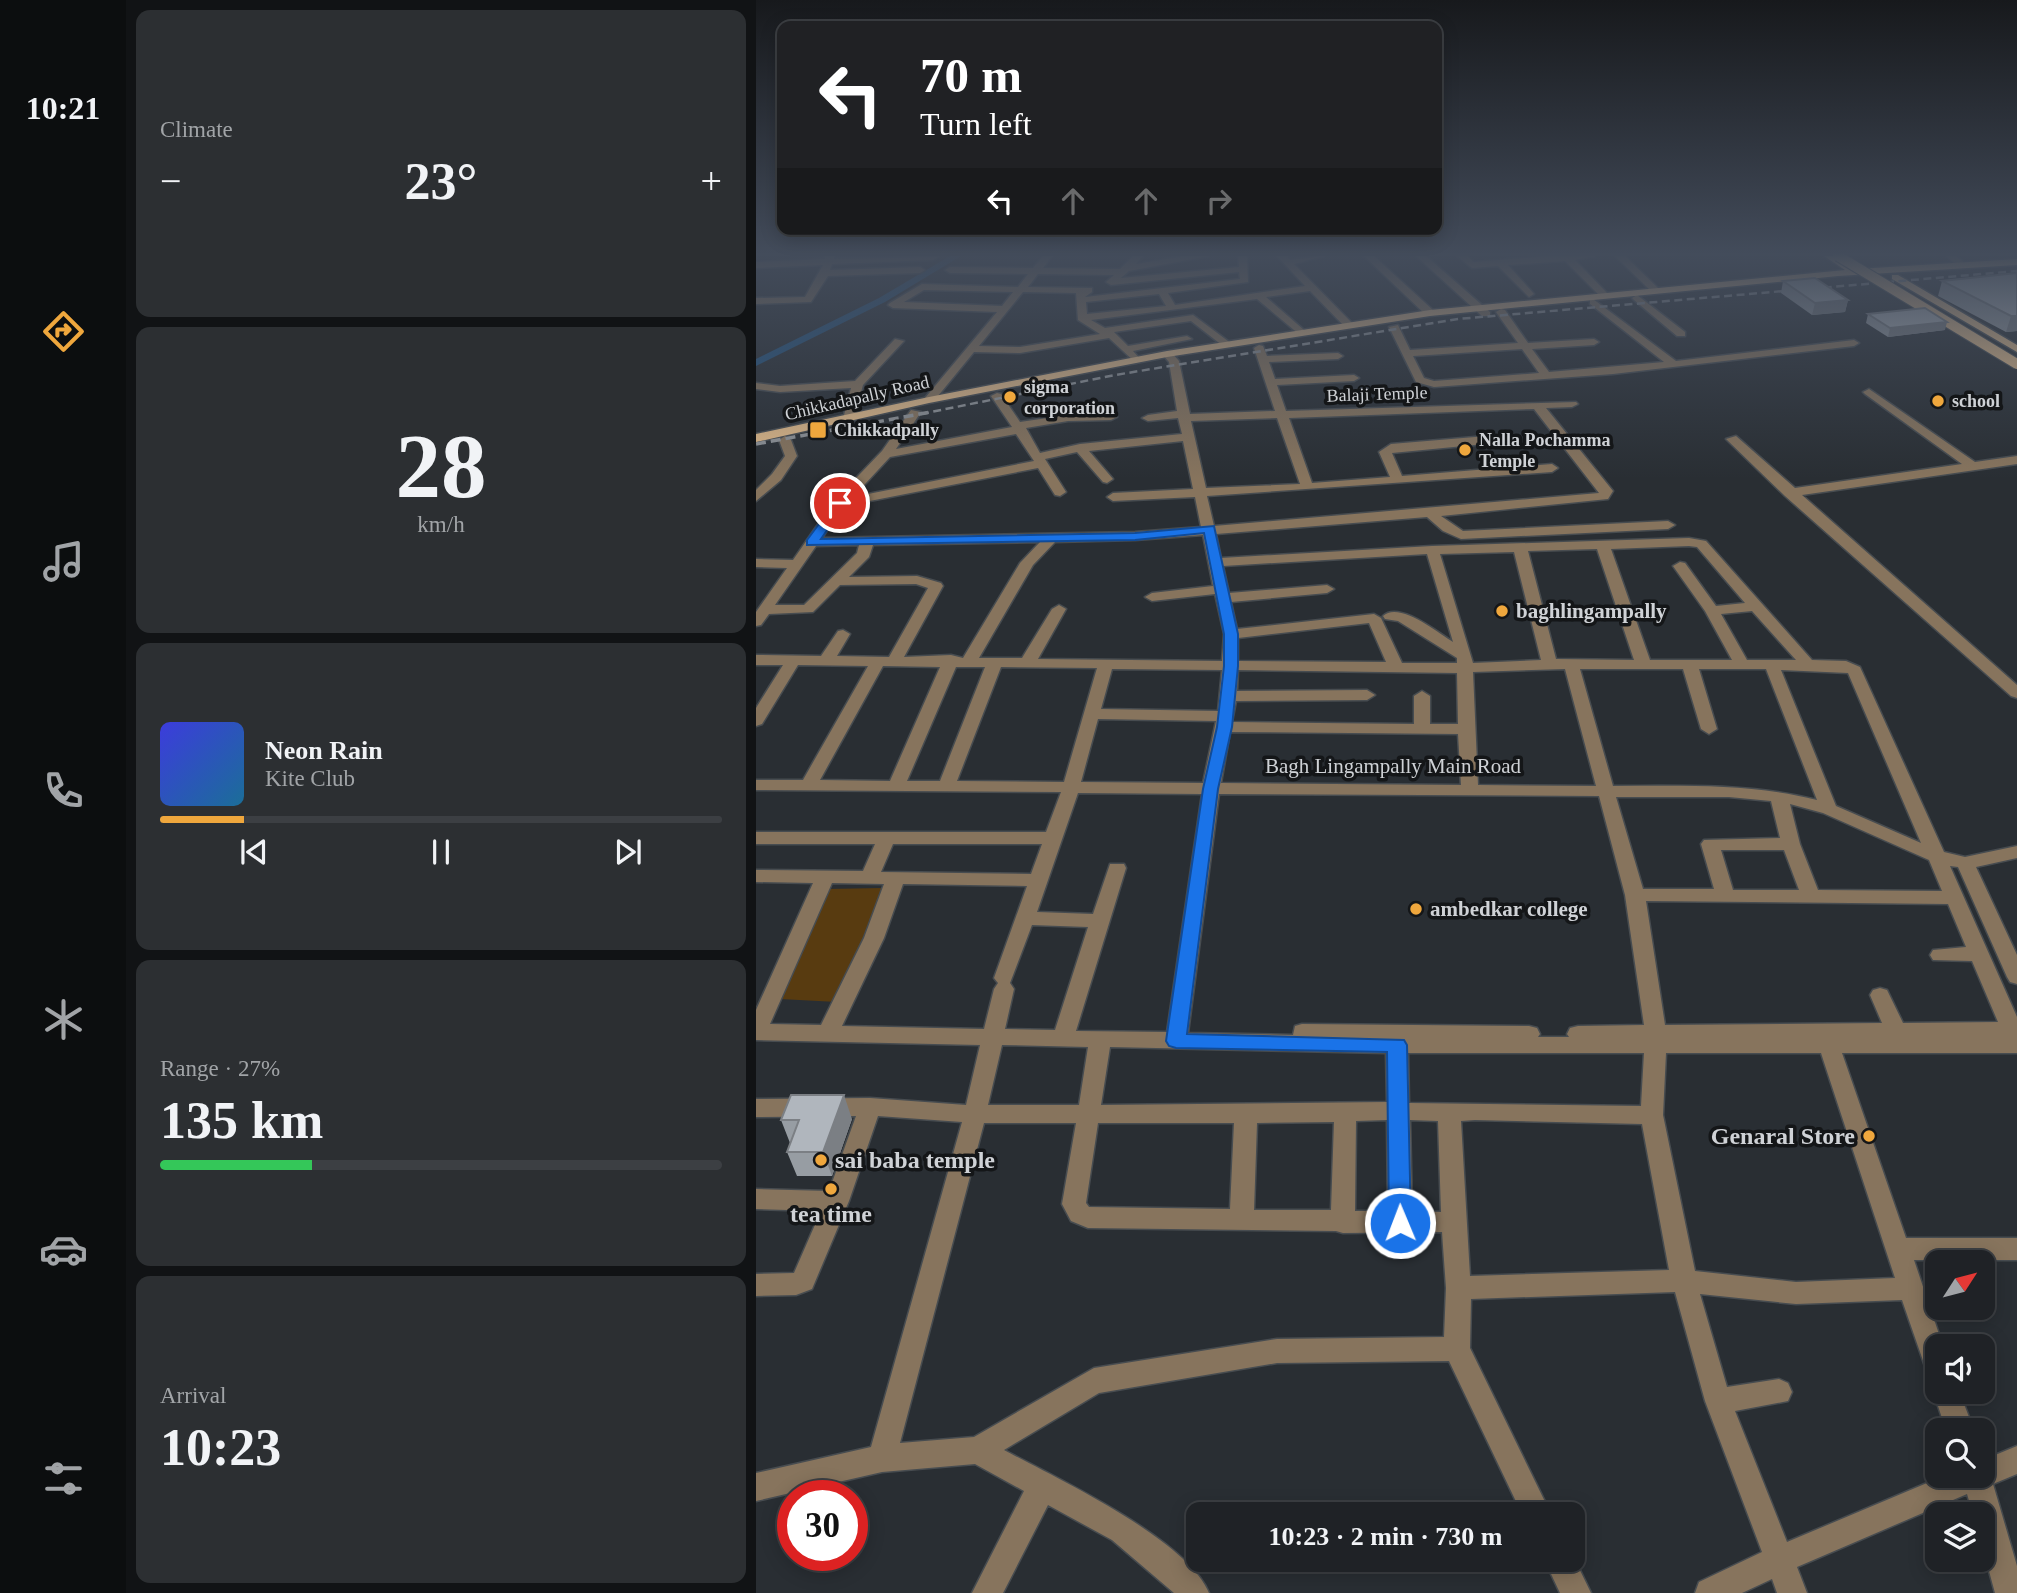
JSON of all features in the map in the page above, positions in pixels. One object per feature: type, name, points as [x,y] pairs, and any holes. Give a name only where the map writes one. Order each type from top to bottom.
[{"type":"main road","name":"Chikkadapally Road","points":[[756,446],[997,396],[1227,344],[1312,330]]},
{"type":"main road","name":"Chikkadapally Road","points":[[756,438],[1136,359],[1261,354],[1378,330]]},
{"type":"main road","points":[[1956,330],[2017,366]]},
{"type":"main road","points":[[1958,330],[2017,366]]},
{"type":"main road","points":[[1974,330],[2017,355]]},
{"type":"main road","points":[[1985,330],[2017,349]]},
{"type":"street","points":[[929,400],[988,330]]},
{"type":"street","points":[[1104,330],[1136,359]]},
{"type":"street","points":[[972,349],[1020,350],[1122,330]]},
{"type":"street","points":[[1209,330],[1227,344]]},
{"type":"street","points":[[1396,330],[1420,380],[1426,383],[1546,376],[1854,343]]},
{"type":"street","points":[[1513,330],[1546,376]]},
{"type":"street","points":[[1630,330],[1672,363]]},
{"type":"street","points":[[1677,330],[1681,334]]},
{"type":"street","points":[[1128,349],[1187,339]]},
{"type":"street","points":[[849,419],[858,384],[899,341]]},
{"type":"street","points":[[1407,354],[1594,342]]},
{"type":"street","points":[[1307,487],[1261,354],[1338,356]]},
{"type":"street","points":[[1171,358],[1231,634],[1229,696],[1210,789],[1176,1037]]},
{"type":"street","points":[[1272,382],[1354,378]]},
{"type":"street","points":[[756,386],[780,389],[858,384]]},
{"type":"street","points":[[1870,392],[1972,466]]},
{"type":"street","points":[[997,396],[1060,492]]},
{"type":"street","name":"Balaji Temple","points":[[1148,418],[1572,404]]},
{"type":"street","points":[[812,542],[1135,536],[1430,513],[1606,494],[1587,465],[1538,406]]},
{"type":"street","points":[[756,622],[840,503],[886,454],[915,412]]},
{"type":"street","points":[[886,454],[1068,418],[1111,417]]},
{"type":"street","points":[[840,503],[1040,460],[1080,448],[1189,437]]},
{"type":"street","points":[[1397,479],[1385,452],[1391,449],[1511,438]]},
{"type":"street","points":[[1732,439],[2017,693]]},
{"type":"street","points":[[756,498],[777,477],[791,456],[785,440]]},
{"type":"street","points":[[1080,448],[1107,479]]},
{"type":"street","points":[[1790,493],[2017,460]]},
{"type":"street","points":[[1113,497],[1307,487],[1552,468]]},
{"type":"street","points":[[1430,513],[1461,535],[1668,526]]},
{"type":"street","points":[[969,661],[1027,563],[1052,537]]},
{"type":"street","points":[[765,610],[808,609],[864,554],[867,542]]},
{"type":"street","points":[[1215,562],[1432,550],[1698,543],[1808,664]]},
{"type":"street","points":[[1603,546],[1644,666]]},
{"type":"street","points":[[1520,548],[1550,664]]},
{"type":"street","points":[[1432,550],[1465,662],[1470,789]]},
{"type":"street","points":[[756,563],[797,564]]},
{"type":"street","points":[[1680,566],[1712,611],[1741,663]]},
{"type":"street","points":[[809,784],[936,586],[917,580],[834,581]]},
{"type":"street","points":[[1152,597],[1326,589]]},
{"type":"street","points":[[1712,611],[1754,606]]},
{"type":"street","points":[[1028,662],[1059,609]]},
{"type":"street","points":[[1390,616],[1402,617],[1465,662]]},
{"type":"street","points":[[1231,634],[1374,618],[1395,665]]},
{"type":"street","points":[[826,660],[843,634]]},
{"type":"street","points":[[756,660],[951,660],[1231,666],[1465,662],[1644,666],[1771,663],[1846,666],[1854,670],[1938,857],[2015,1039]]},
{"type":"street","points":[[896,786],[951,660]]},
{"type":"street","points":[[756,721],[793,661]]},
{"type":"street","points":[[947,785],[995,662]]},
{"type":"street","points":[[882,1458],[975,1114],[1004,984],[1037,880],[1071,788],[1105,663]]},
{"type":"street","points":[[1771,663],[1829,809]]},
{"type":"street","points":[[1571,664],[1635,895],[1657,1040],[1651,1115],[1684,1282],[1718,1401],[1777,1560],[1792,1593]]},
{"type":"street","points":[[1690,665],[1709,729]]},
{"type":"street","points":[[1229,696],[1367,695]]},
{"type":"street","points":[[1422,696],[1422,729]]},
{"type":"street","points":[[1093,714],[1466,729]]},
{"type":"street","name":"Bagh Lingampally Main Road","points":[[756,785],[1729,792],[1779,796],[1829,809],[1938,857],[1965,863],[2017,852]]},
{"type":"street","points":[[1779,796],[1791,844],[1811,897]]},
{"type":"street","points":[[869,878],[887,837]]},
{"type":"street","points":[[756,838],[1052,838]]},
{"type":"street","points":[[1726,896],[1710,844],[1791,844]]},
{"type":"street","points":[[1965,863],[2017,977]]},
{"type":"street","points":[[1065,1032],[1117,868]]},
{"type":"street","points":[[756,876],[1037,880]]},
{"type":"street","points":[[758,1026],[825,877]]},
{"type":"street","points":[[831,1026],[874,938],[896,878]]},
{"type":"street","points":[[1635,895],[1955,898]]},
{"type":"street","points":[[1026,918],[1101,921]]},
{"type":"street","points":[[1940,955],[1979,954]]},
{"type":"street","points":[[1880,995],[1896,1032]]},
{"type":"street","points":[[758,1026],[995,1033],[1065,1032],[1397,1045],[1657,1040]]},
{"type":"street","points":[[758,1026],[831,1026],[1100,1040],[1176,1037],[2015,1039]]},
{"type":"street","points":[[1827,1039],[1896,1032],[2015,1039]]},
{"type":"street","points":[[1827,1039],[1926,1334]]},
{"type":"street","points":[[1100,1040],[1074,1204],[1080,1213],[1096,1220],[1453,1222]]},
{"type":"street","points":[[1397,1045],[1400,1223]]},
{"type":"street","points":[[756,1108],[870,1107],[975,1114],[1475,1111],[1651,1115]]},
{"type":"street","points":[[756,1285],[796,1284],[803,1281],[837,1201],[870,1107]]},
{"type":"street","points":[[1343,1223],[1345,1113]]},
{"type":"street","points":[[1449,1113],[1453,1222],[1459,1288],[1457,1349],[1531,1502]]},
{"type":"street","points":[[1241,1221],[1245,1114]]},
{"type":"street","points":[[756,1199],[837,1201]]},
{"type":"street","points":[[1896,1249],[2017,1249]]},
{"type":"street","points":[[1459,1288],[1684,1282],[1796,1293],[1910,1289]]},
{"type":"street","points":[[756,1487],[882,1458],[977,1450],[1094,1381],[1277,1351],[1457,1349]]},
{"type":"street","points":[[1718,1401],[1779,1392]]},
{"type":"street","points":[[977,1450],[1122,1530],[1180,1577],[1194,1593]]},
{"type":"street","points":[[1995,1469],[2017,1460]]},
{"type":"street","points":[[987,1593],[1042,1486]]},
{"type":"street","points":[[1710,1593],[1777,1560],[1948,1488]]},
{"type":"street","points":[[1983,1488],[2011,1593]]},
{"type":"street","points":[[1566,1572],[1576,1593]]},
{"type":"shaded area","points":[[883,888],[837,1002],[780,999],[827,889]]},
{"type":"building","points":[[791,1095],[844,1095],[823,1152],[787,1152],[799,1120],[781,1120]]},
{"type":"waterway","points":[[756,363],[821,330]]},
{"type":"railway","points":[[930,412],[1115,375],[1389,330]]},
{"type":"railway","points":[[756,444],[930,412]]},
{"type":"railway","points":[[921,414],[930,412]]},
{"type":"place","name":"sigma corporation","points":[[1010,397]]},
{"type":"place","name":"school","points":[[1938,401]]},
{"type":"place","name":"Chikkadpally","points":[[818,430]]},
{"type":"place","name":"Nalla Pochamma Temple","points":[[1465,450]]},
{"type":"place","name":"baghlingampally","points":[[1502,611]]},
{"type":"place","name":"ambedkar college","points":[[1416,909]]},
{"type":"place","name":"Genaral Store","points":[[1869,1136]]},
{"type":"place","name":"sai baba temple","points":[[821,1160]]},
{"type":"place","name":"tea time","points":[[831,1189]]},
{"type":"route","points":[[840,503],[812,542],[1135,536],[1209,529],[1231,634],[1231,666],[1224,727],[1210,789],[1176,1041],[1397,1045],[1400,1223]]}]
